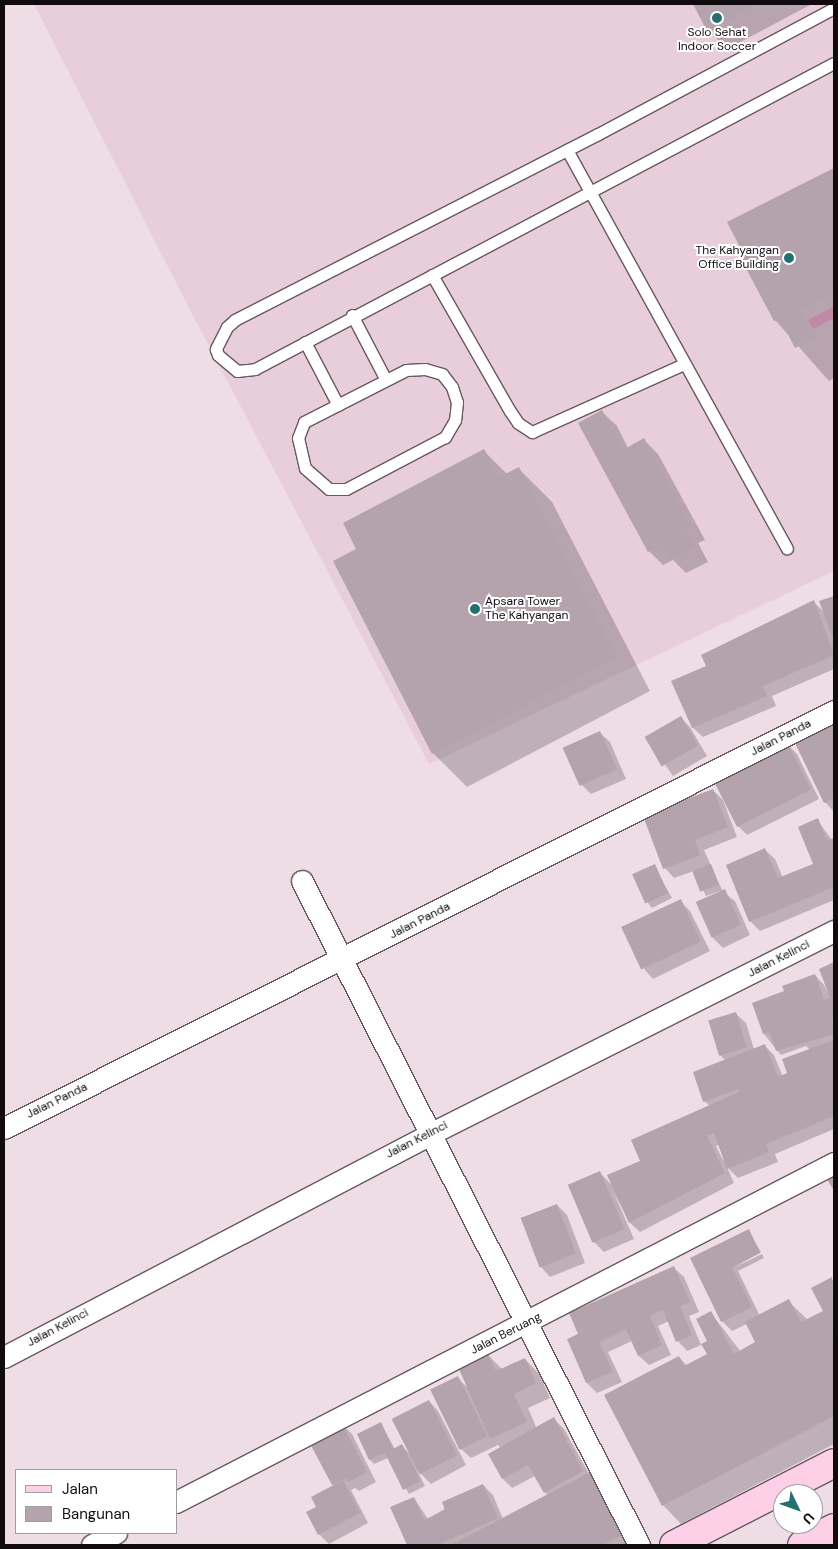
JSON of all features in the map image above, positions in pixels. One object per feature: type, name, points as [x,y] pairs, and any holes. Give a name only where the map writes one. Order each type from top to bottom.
[{"type":"main road","points":[[674,1545],[834,1463]]},
{"type":"main road","points":[[802,1545],[834,1528]]},
{"type":"street","name":"Jalan Panda","points":[[4,1128],[343,960],[834,711]]},
{"type":"street","points":[[302,881],[432,1133],[639,1545]]},
{"type":"street","name":"Jalan Kelinci","points":[[4,1356],[432,1133],[834,931]]},
{"type":"street","name":"Jalan Beruang","points":[[178,1501],[527,1323],[834,1163]]},
{"type":"street","points":[[92,1545],[114,1534]]},
{"type":"lane","points":[[834,8],[567,150],[235,320],[216,349],[221,360],[237,371],[255,369],[352,315],[589,194],[834,63]]},
{"type":"lane","points":[[567,150],[589,194],[787,548]]},
{"type":"lane","points":[[432,275],[514,417],[532,432],[548,427],[684,364]]},
{"type":"lane","points":[[352,315],[386,380]]},
{"type":"lane","points":[[305,342],[338,405]]},
{"type":"lane","points":[[425,369],[442,374],[452,387],[457,402],[455,420],[445,437],[346,489],[329,489],[305,468],[298,438],[304,422],[386,380],[406,370],[425,369]]},
{"type":"shaded area","points":[[34,4],[834,4],[834,571],[429,764],[191,312]]},
{"type":"shaded area","points":[[834,306],[834,318],[813,329],[808,320]]},
{"type":"building","name":"Solo Sehat Indoor Soccer","points":[[693,4],[759,4],[707,31]]},
{"type":"building","name":"The Kahyangan Office Building","points":[[834,168],[834,294],[802,310],[816,336],[795,348],[780,319],[774,321],[741,259],[745,257],[727,222]]},
{"type":"building","points":[[602,410],[623,450],[644,438],[691,525],[685,529],[695,547],[671,560],[662,544],[648,552],[578,423]]},
{"type":"building","name":"Apsara Tower The Kahyangan","points":[[484,449],[499,477],[519,467],[617,657],[432,754],[333,561],[356,549],[343,523]]},
{"type":"building","points":[[834,596],[834,641],[819,601]]},
{"type":"building","points":[[814,600],[834,655],[763,686],[767,696],[692,728],[671,681],[706,666],[701,655]]},
{"type":"building","points":[[681,716],[698,745],[662,766],[645,737]]},
{"type":"building","points":[[834,722],[834,798],[824,803],[794,741]]},
{"type":"building","points":[[600,731],[617,769],[580,786],[563,748]]},
{"type":"building","points":[[787,742],[811,789],[737,827],[713,780]]},
{"type":"building","points":[[713,789],[728,827],[695,840],[700,855],[663,869],[643,816]]},
{"type":"building","points":[[818,818],[827,841],[834,838],[834,887],[749,922],[726,865],[765,848],[778,878],[813,864],[798,827]]},
{"type":"building","points":[[655,864],[668,893],[645,903],[632,874]]},
{"type":"building","points":[[711,864],[719,885],[700,892],[692,871]]},
{"type":"building","points":[[725,889],[741,925],[712,938],[696,902]]},
{"type":"building","points":[[681,899],[701,942],[641,969],[621,927]]},
{"type":"building","points":[[834,962],[834,1020],[832,1021],[834,1034],[776,1051],[769,1032],[763,1034],[752,1003],[784,991],[782,986],[815,974],[824,1000],[830,998],[819,969]]},
{"type":"building","points":[[736,1012],[747,1047],[719,1056],[708,1020]]},
{"type":"building","points":[[834,1040],[834,1116],[766,1144],[769,1152],[727,1169],[714,1133],[707,1136],[725,1173],[629,1223],[607,1175],[640,1161],[631,1140],[739,1092],[738,1089],[703,1102],[693,1072],[765,1044],[778,1077],[787,1073],[782,1059]]},
{"type":"building","points":[[600,1171],[625,1229],[592,1243],[568,1185]]},
{"type":"building","points":[[834,1171],[834,1191],[825,1176]]},
{"type":"building","points":[[557,1204],[576,1253],[540,1267],[521,1218]]},
{"type":"building","points":[[749,1229],[760,1253],[732,1267],[752,1307],[721,1322],[690,1258]]},
{"type":"building","points":[[674,1266],[690,1302],[680,1306],[692,1335],[676,1342],[663,1310],[650,1316],[662,1345],[638,1356],[625,1327],[625,1330],[599,1342],[613,1372],[586,1383],[567,1339],[578,1334],[569,1313]]},
{"type":"building","points":[[832,1277],[834,1416],[662,1506],[604,1395],[679,1356],[684,1366],[707,1354],[701,1344],[707,1341],[696,1319],[711,1311],[734,1354],[755,1342],[745,1322],[789,1299],[801,1322],[823,1311],[811,1288]]},
{"type":"building","points":[[488,1354],[496,1371],[525,1358],[536,1383],[514,1394],[527,1422],[490,1439],[458,1367]]},
{"type":"building","points":[[458,1376],[487,1436],[460,1450],[430,1390]]},
{"type":"building","points":[[429,1400],[457,1455],[420,1474],[392,1419]]},
{"type":"building","points":[[554,1417],[583,1471],[544,1493],[528,1465],[502,1479],[488,1454]]},
{"type":"building","points":[[381,1422],[393,1449],[402,1444],[421,1481],[403,1490],[385,1453],[369,1460],[357,1434]]},
{"type":"building","points":[[342,1423],[367,1472],[348,1482],[346,1478],[332,1485],[308,1440]]},
{"type":"building","points":[[596,1469],[628,1532],[603,1545],[451,1545]]},
{"type":"building","points":[[343,1480],[360,1513],[318,1535],[306,1512],[316,1507],[311,1497]]},
{"type":"building","points":[[483,1484],[498,1518],[438,1545],[407,1545],[390,1507],[414,1497],[424,1520],[445,1510],[442,1502]]},
{"type":"place","name":"Solo Sehat Indoor Soccer","points":[[717,18]]},
{"type":"place","name":"The Kahyangan Office Building","points":[[789,258]]},
{"type":"place","name":"Apsara Tower The Kahyangan","points":[[475,609]]}]
